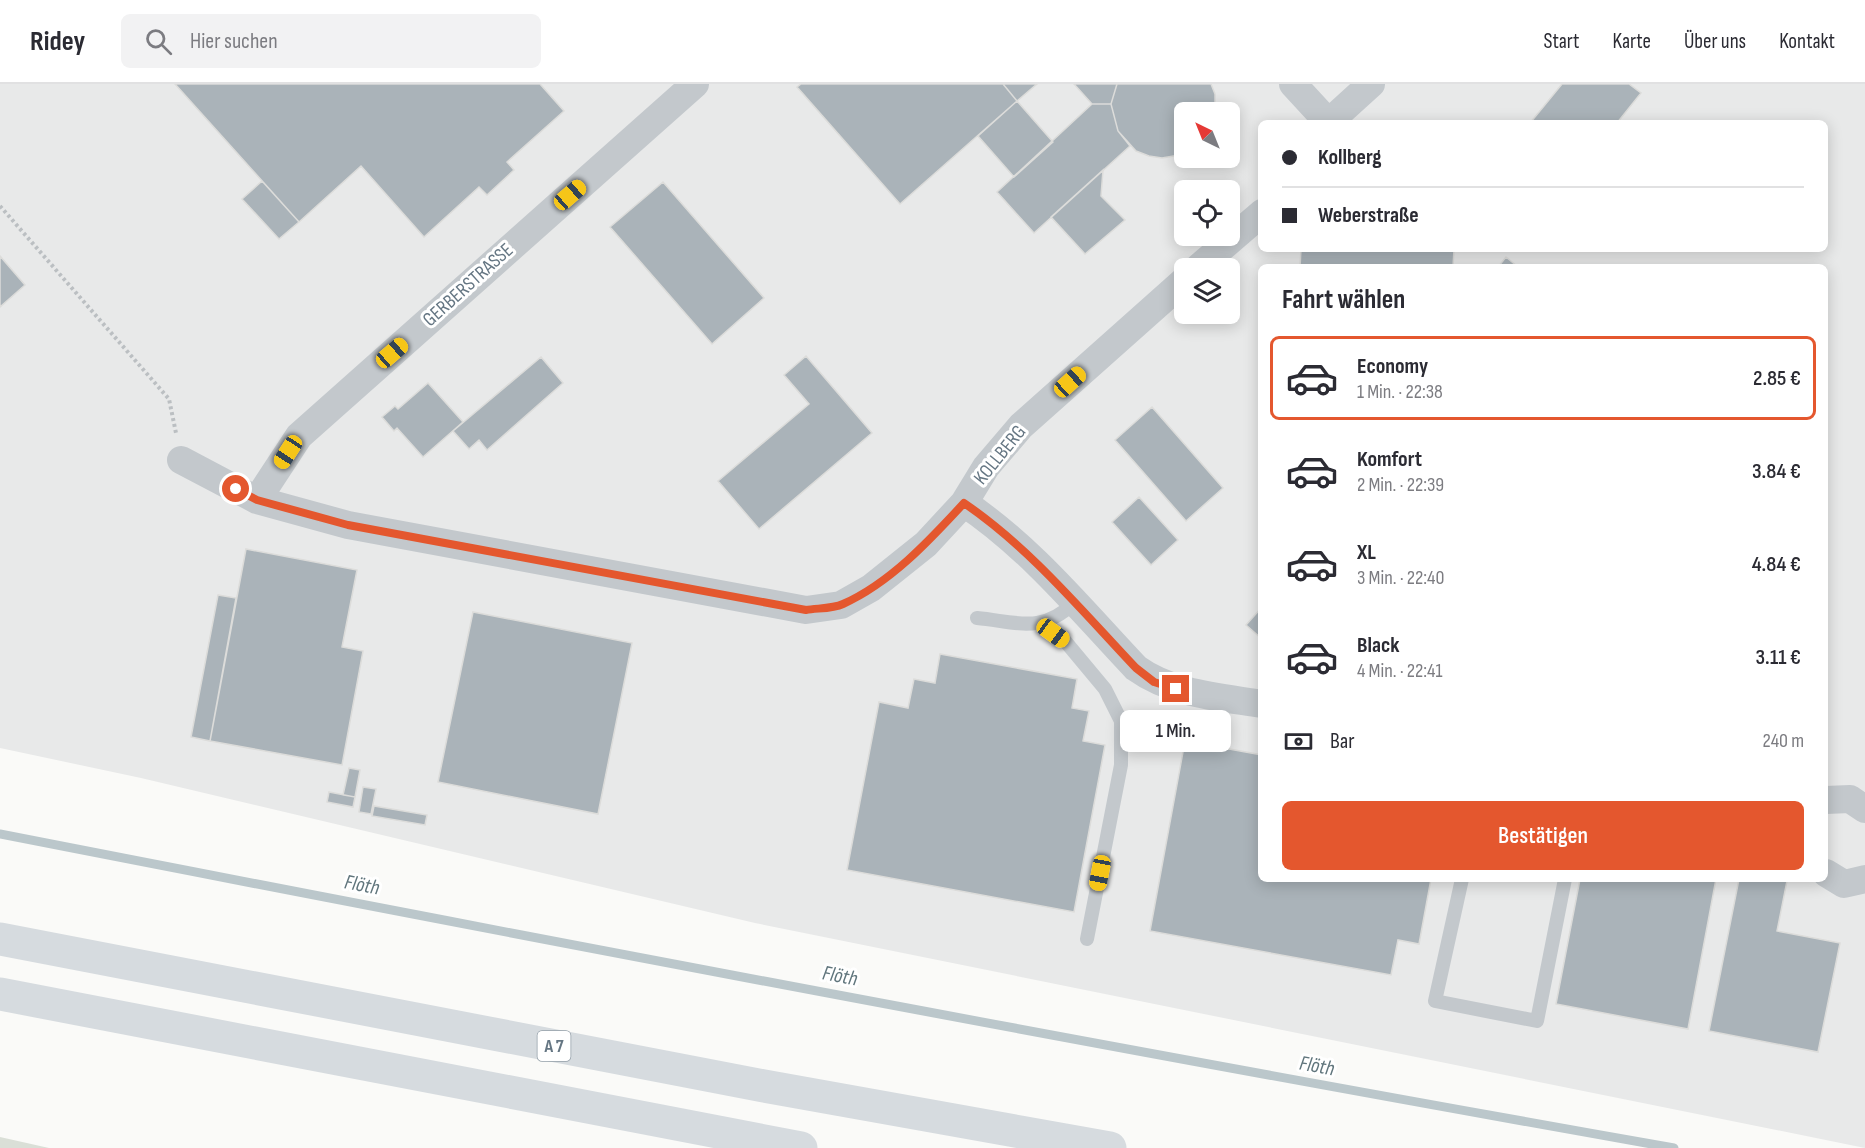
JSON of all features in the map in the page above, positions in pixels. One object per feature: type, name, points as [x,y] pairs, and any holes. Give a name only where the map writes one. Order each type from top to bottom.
[{"type":"highway","name":"A 7","points":[[0,939],[740,1082],[1110,1148]]},
{"type":"highway","points":[[0,994],[801,1148]]},
{"type":"street","name":"GERBERSTRASSE","points":[[257,500],[299,436],[694,84]]},
{"type":"street","points":[[1293,84],[1325,120]]},
{"type":"street","points":[[1331,120],[1371,84]]},
{"type":"street","points":[[1210,258],[1258,216]]},
{"type":"street","name":"KOLLBERG","points":[[181,460],[257,500],[348,525],[806,610],[841,606],[871,588],[926,544],[964,503],[986,466],[1021,426],[1174,290]]},
{"type":"street","points":[[964,503],[992,522],[1019,546],[1136,668],[1154,682],[1176,689],[1258,704]]},
{"type":"street","points":[[1828,800],[1850,800],[1865,809]]},
{"type":"street","points":[[1828,874],[1844,884],[1865,879]]},
{"type":"lane","points":[[977,618],[1041,624],[1058,618],[1074,603]]},
{"type":"lane","points":[[1041,624],[1065,641],[1105,688],[1121,721],[1121,765],[1087,939]]},
{"type":"lane","points":[[1461,882],[1436,1001],[1537,1021],[1564,882]]},
{"type":"path","points":[[0,206],[169,399]]},
{"type":"shaded area","points":[[0,84],[1865,84],[1865,1148],[755,923],[141,778],[0,748]]},
{"type":"shaded area","points":[[0,1137],[49,1148],[0,1148]]},
{"type":"building","points":[[175,84],[540,84],[564,111],[507,162],[514,170],[487,195],[479,187],[424,237],[361,166],[299,222]]},
{"type":"building","points":[[801,84],[1003,84],[1017,101],[900,204],[797,87]]},
{"type":"building","points":[[1003,84],[1037,84],[1017,101]]},
{"type":"building","points":[[1074,84],[1117,84],[1111,104],[1092,104]]},
{"type":"building","points":[[1117,84],[1211,84],[1215,94],[1215,102],[1174,102],[1174,156],[1162,158],[1136,151],[1118,131],[1111,104]]},
{"type":"building","points":[[1562,84],[1629,84],[1641,93],[1619,120],[1532,120]]},
{"type":"building","points":[[1017,101],[1053,142],[1014,177],[978,136]]},
{"type":"building","points":[[1092,104],[1111,104],[1118,131],[1130,146],[1034,233],[997,192]]},
{"type":"building","points":[[1103,170],[1101,196],[1125,220],[1085,254],[1051,217]]},
{"type":"building","points":[[262,181],[299,222],[279,239],[242,199]]},
{"type":"building","points":[[663,182],[764,298],[712,344],[610,227]]},
{"type":"building","points":[[1301,252],[1454,252],[1453,264],[1300,264]]},
{"type":"building","points":[[0,256],[25,285],[0,307]]},
{"type":"building","points":[[1506,257],[1514,264],[1500,264]]},
{"type":"building","points":[[806,356],[872,433],[759,529],[718,481],[809,404],[784,375]]},
{"type":"building","points":[[541,357],[563,383],[487,450],[479,440],[469,449],[453,431]]},
{"type":"building","points":[[428,383],[463,422],[423,457],[397,428],[394,431],[382,417],[395,406],[398,409]]},
{"type":"building","points":[[1152,407],[1223,488],[1186,521],[1115,440]]},
{"type":"building","points":[[1139,497],[1178,540],[1151,565],[1112,522]]},
{"type":"building","points":[[246,549],[357,570],[342,647],[363,651],[342,765],[210,741]]},
{"type":"building","points":[[218,595],[236,598],[210,741],[191,737]]},
{"type":"building","points":[[473,612],[632,643],[598,814],[438,782]]},
{"type":"building","points":[[1258,612],[1258,636],[1246,625]]},
{"type":"building","points":[[940,654],[1077,679],[1072,708],[1089,711],[1083,741],[1105,745],[1074,912],[847,870],[879,702],[908,708],[914,679],[935,683]]},
{"type":"building","points":[[1185,741],[1258,754],[1258,882],[1430,882],[1419,944],[1398,940],[1391,975],[1150,931]]},
{"type":"building","points":[[349,768],[360,770],[355,797],[343,795]]},
{"type":"building","points":[[363,787],[376,789],[371,814],[359,812]]},
{"type":"building","points":[[329,792],[355,797],[353,807],[327,802]]},
{"type":"building","points":[[374,806],[427,815],[425,825],[372,816]]},
{"type":"building","points":[[1579,882],[1715,882],[1688,1029],[1556,1004]]},
{"type":"building","points":[[1738,882],[1787,882],[1777,931],[1840,943],[1818,1052],[1709,1031]]},
{"type":"waterway","name":"Flöth","points":[[0,834],[836,995],[1674,1148]]},
{"type":"route","points":[[236,489],[257,500],[348,525],[806,610],[841,606],[871,588],[926,544],[964,503],[992,522],[1019,546],[1136,668],[1154,682],[1176,689]]}]
